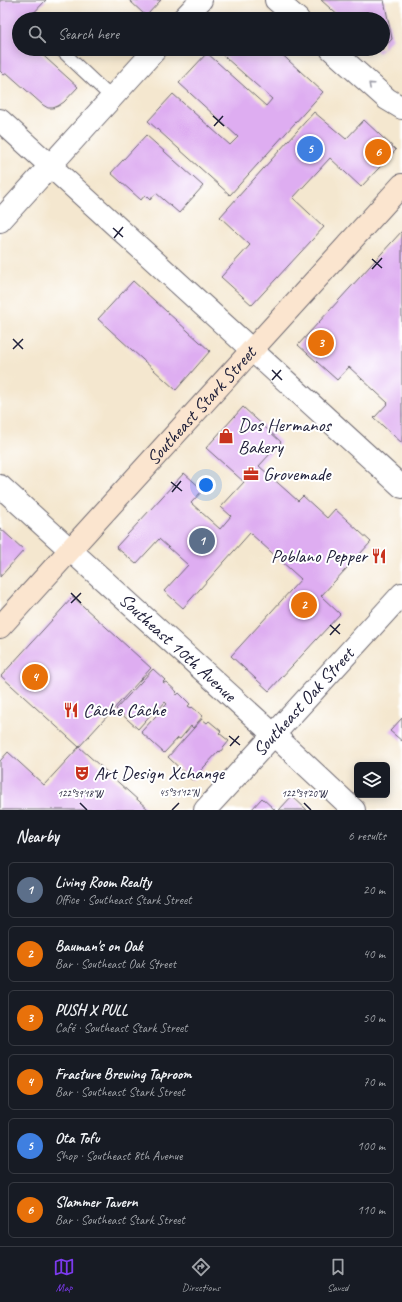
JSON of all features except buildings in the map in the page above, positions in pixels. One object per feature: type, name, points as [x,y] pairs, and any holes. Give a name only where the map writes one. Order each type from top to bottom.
[{"type":"street","points":[[190,12],[201,0]]},
{"type":"street","points":[[276,0],[290,12]]},
{"type":"street","points":[[0,221],[150,56]]},
{"type":"street","points":[[339,56],[387,99],[402,108]]},
{"type":"street","points":[[0,120],[402,487]]},
{"type":"street","name":"Southeast Stark Street","points":[[0,627],[402,185]]},
{"type":"street","name":"Southeast 10th Avenue","points":[[0,486],[274,735],[354,810]]},
{"type":"street","name":"Southeast Oak Street","points":[[205,810],[402,594]]},
{"type":"lane","points":[[67,56],[112,98]]},
{"type":"place","name":"Ota Tofu","points":[[310,149]]},
{"type":"place","name":"Slammer Tavern","points":[[378,152]]},
{"type":"place","name":"PUSH X PULL","points":[[321,343]]},
{"type":"place","name":"Dos Hermanos Bakery","points":[[226,436]]},
{"type":"place","name":"Grovemade","points":[[251,474]]},
{"type":"place","name":"Living Room Realty","points":[[202,541]]},
{"type":"place","name":"Poblano Pepper","points":[[379,556]]},
{"type":"place","name":"Bauman's on Oak","points":[[304,605]]},
{"type":"place","name":"Fracture Brewing Taproom","points":[[35,677]]},
{"type":"place","name":"Câche Câche","points":[[71,710]]},
{"type":"place","name":"Art Design Xchange","points":[[82,773]]}]
